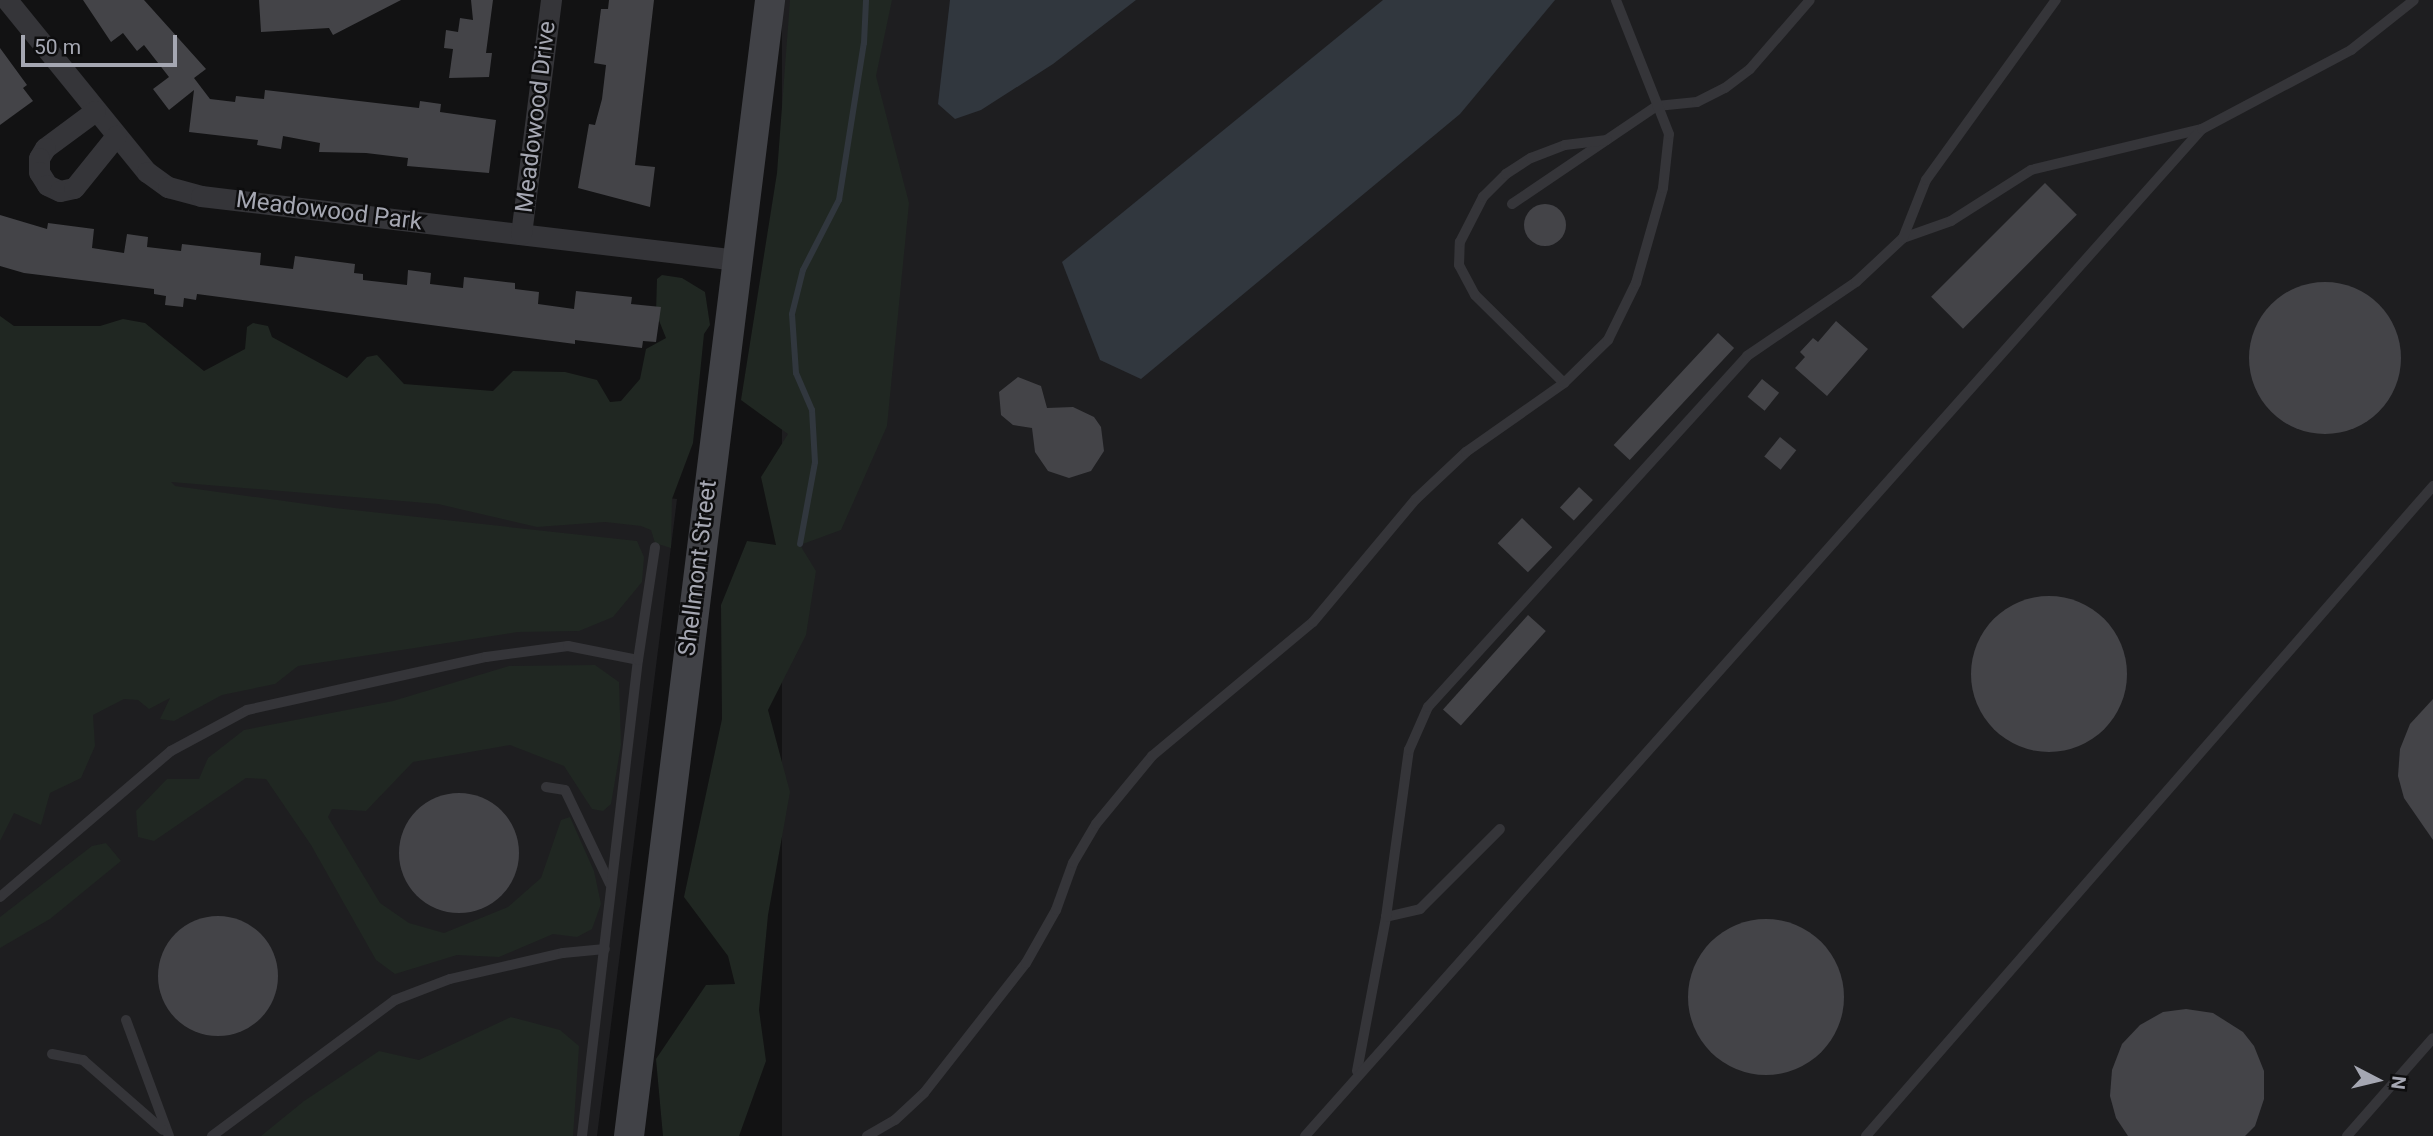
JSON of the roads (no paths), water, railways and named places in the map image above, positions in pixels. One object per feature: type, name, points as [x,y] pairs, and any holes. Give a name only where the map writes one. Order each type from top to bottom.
[{"type":"street","name":"Meadowood Park","points":[[7,0],[95,111],[154,179],[183,192],[737,260]]},
{"type":"street","name":"Meadowood Drive","points":[[522,234],[551,0]]},
{"type":"street","name":"Shellmont Street","points":[[629,1136],[770,0]]},
{"type":"street","points":[[95,111],[45,148],[39,158],[39,172],[47,185],[60,191],[74,188],[116,136]]},
{"type":"lane","points":[[867,1136],[895,1120],[925,1093],[1026,963],[1056,910],[1073,863],[1096,824],[1152,756],[1313,622],[1416,499],[1466,452],[1564,383],[1608,340],[1636,283],[1662,188],[1669,134],[1616,0]]},
{"type":"lane","points":[[1512,204],[1657,106],[1697,102],[1725,88],[1750,69],[1810,0]]},
{"type":"lane","points":[[1903,238],[1926,180],[2056,0]]},
{"type":"lane","points":[[1357,1074],[1386,917],[1409,750],[1428,707],[1747,356],[1856,282],[1903,238],[1951,221],[2031,170],[2202,129],[2351,50],[2414,0]]},
{"type":"lane","points":[[1305,1136],[1357,1074],[2202,129]]},
{"type":"lane","points":[[1564,383],[1475,295],[1459,265],[1460,242],[1483,197],[1506,174],[1531,158],[1564,145],[1607,140]]},
{"type":"lane","points":[[1866,1136],[2433,486]]},
{"type":"lane","points":[[582,1136],[638,660],[655,548]]},
{"type":"lane","points":[[0,897],[171,751],[247,710],[486,657],[568,646],[638,660]]},
{"type":"lane","points":[[546,787],[565,790],[586,825],[611,887]]},
{"type":"lane","points":[[1386,917],[1420,909],[1500,829]]},
{"type":"lane","points":[[212,1136],[395,1000],[450,979],[563,953],[605,949]]},
{"type":"lane","points":[[126,1020],[166,1133]]},
{"type":"lane","points":[[2347,1136],[2433,1038]]},
{"type":"lane","points":[[52,1054],[83,1060],[166,1133]]},
{"type":"waterway","points":[[800,544],[815,462],[812,410],[796,373],[792,314],[803,270],[839,200],[864,43],[866,0]]}]
